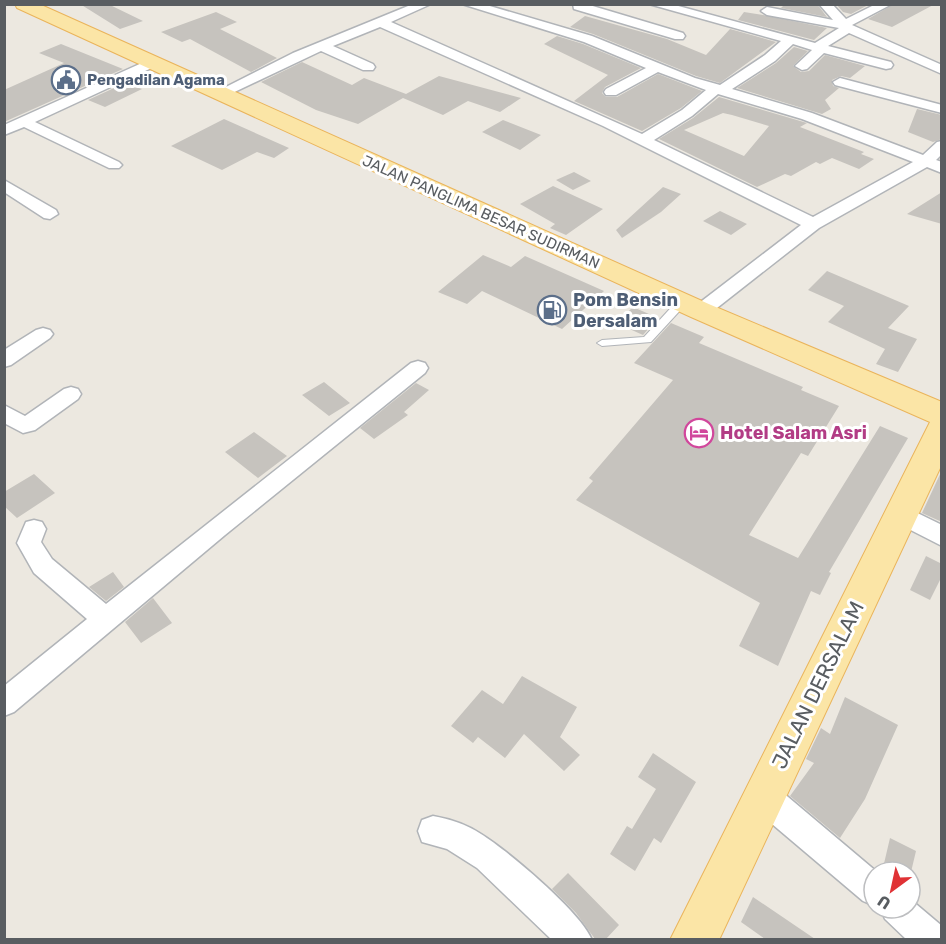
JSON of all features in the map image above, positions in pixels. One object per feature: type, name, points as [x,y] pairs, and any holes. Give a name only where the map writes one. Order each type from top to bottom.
[{"type":"main road","name":"JALAN PANGLIMA BESAR SUDIRMAN","points":[[23,4],[692,307],[942,415]]},
{"type":"main road","name":"JALAN DERSALAM","points":[[700,937],[764,797],[942,429]]},
{"type":"street","points":[[219,94],[321,46],[425,4]]},
{"type":"street","points":[[468,4],[588,39],[656,68],[807,116],[942,168]]},
{"type":"street","points":[[655,4],[886,65]]},
{"type":"street","points":[[825,4],[846,26]]},
{"type":"street","points":[[802,66],[820,47],[846,26],[886,4]]},
{"type":"street","points":[[547,27],[579,5],[679,36]]},
{"type":"street","points":[[767,11],[846,26],[942,70]]},
{"type":"street","points":[[380,22],[643,140],[813,224]]},
{"type":"street","points":[[625,54],[703,28]]},
{"type":"street","points":[[643,140],[770,58],[791,39]]},
{"type":"street","points":[[321,46],[368,67]]},
{"type":"street","points":[[4,131],[153,62]]},
{"type":"street","points":[[611,92],[656,68]]},
{"type":"street","points":[[840,82],[942,109]]},
{"type":"street","points":[[24,122],[114,165]]},
{"type":"street","points":[[692,307],[813,224],[925,162],[942,145]]},
{"type":"street","points":[[4,185],[50,214]]},
{"type":"street","points":[[4,360],[43,334]]},
{"type":"street","points":[[4,703],[418,368]]},
{"type":"street","points":[[4,412],[23,425],[27,425],[71,394]]},
{"type":"street","points":[[901,514],[942,537]]},
{"type":"street","points":[[34,529],[29,543],[43,566],[106,619]]},
{"type":"street","points":[[764,797],[862,880]]},
{"type":"street","points":[[433,831],[443,830],[460,837],[490,859],[576,939]]},
{"type":"street","points":[[910,920],[933,939]]},
{"type":"lane","points":[[602,343],[647,340],[692,307]]},
{"type":"building","points":[[80,4],[108,4],[143,21],[120,29]]},
{"type":"building","points":[[785,4],[817,4],[827,17],[781,8]]},
{"type":"building","points":[[836,4],[870,4],[851,14],[843,12]]},
{"type":"building","points":[[894,4],[935,4],[892,27],[868,19]]},
{"type":"building","points":[[216,12],[237,22],[220,29],[277,58],[251,72],[190,39],[182,42],[161,32]]},
{"type":"building","points":[[744,12],[827,28],[814,40],[738,20]]},
{"type":"building","points":[[585,16],[667,39],[706,55],[730,29],[776,42],[720,83],[696,76],[593,34],[570,27]]},
{"type":"building","points":[[557,36],[641,68],[605,87],[602,93],[606,97],[617,97],[658,74],[702,91],[681,108],[642,131],[574,101],[608,75],[544,44]]},
{"type":"building","name":"Pengadilan Agama","points":[[61,44],[123,69],[4,122],[4,90],[64,63],[39,53]]},
{"type":"building","points":[[794,47],[808,51],[793,66],[801,72],[809,71],[825,55],[865,66],[850,78],[841,76],[832,80],[833,86],[839,88],[825,100],[831,109],[822,114],[737,88],[776,63]]},
{"type":"building","points":[[302,62],[352,85],[364,78],[406,94],[439,76],[521,98],[500,112],[468,101],[443,115],[403,98],[358,124],[316,110],[261,82]]},
{"type":"building","points":[[125,83],[142,89],[105,107],[88,100]]},
{"type":"building","points":[[719,97],[807,123],[800,127],[864,152],[861,154],[874,159],[859,169],[832,158],[820,164],[816,162],[791,176],[785,174],[757,187],[659,139],[693,118]],"holes":[[[723,113],[769,126],[744,156],[684,130]]]},
{"type":"building","points":[[917,109],[942,115],[942,139],[933,142],[908,132]]},
{"type":"building","points":[[224,119],[289,148],[274,158],[257,152],[222,170],[171,146]]},
{"type":"building","points":[[503,120],[541,135],[520,150],[482,132]]},
{"type":"building","points":[[574,172],[591,181],[573,190],[556,180]]},
{"type":"building","points":[[553,186],[603,209],[566,235],[550,228],[555,224],[520,204]]},
{"type":"building","points":[[663,187],[681,194],[661,212],[622,238],[616,230]]},
{"type":"building","points":[[942,192],[942,224],[907,214]]},
{"type":"building","points":[[720,211],[747,224],[731,235],[703,221]]},
{"type":"building","name":"Pom Bensin Dersalam","points":[[483,255],[511,267],[525,256],[604,291],[562,329],[482,291],[467,304],[438,292]]},
{"type":"building","points":[[827,271],[909,306],[888,328],[917,339],[898,372],[876,364],[885,349],[828,322],[844,306],[808,290]]},
{"type":"building","points":[[633,307],[658,318],[643,335],[616,323]]},
{"type":"building","points":[[671,323],[704,337],[699,343],[803,387],[801,390],[839,406],[808,456],[801,453],[749,535],[798,558],[880,426],[908,438],[829,572],[831,573],[820,595],[811,591],[778,666],[739,646],[760,603],[576,500],[593,481],[589,478],[673,380],[634,363]]},
{"type":"building","points":[[324,382],[350,403],[329,416],[302,395]]},
{"type":"building","points":[[416,383],[429,390],[404,412],[408,415],[374,439],[360,428]]},
{"type":"building","points":[[254,432],[287,456],[258,478],[225,452]]},
{"type":"building","points":[[942,470],[942,522],[922,513]]},
{"type":"building","points":[[34,474],[55,493],[17,518],[4,506],[4,492]]},
{"type":"building","points":[[926,556],[942,564],[942,576],[930,600],[910,590]]},
{"type":"building","points":[[113,572],[124,587],[106,601],[89,587]]},
{"type":"building","points":[[153,598],[172,623],[141,643],[125,622]]},
{"type":"building","points":[[522,676],[577,707],[560,737],[580,755],[564,771],[524,734],[505,758],[478,737],[473,743],[451,726],[482,690],[503,704]]},
{"type":"building","points":[[845,697],[898,725],[865,799],[840,838],[790,796],[814,763],[806,759],[821,728],[830,734]]},
{"type":"building","points":[[653,753],[696,782],[661,843],[654,838],[635,871],[610,854],[627,826],[632,829],[656,789],[638,777]]},
{"type":"building","points":[[890,838],[916,851],[914,860],[885,860]]},
{"type":"building","points":[[568,873],[619,925],[606,939],[595,939],[576,913],[552,889]]},
{"type":"building","points":[[753,897],[815,939],[765,939],[741,922]]},
{"type":"place","name":"Pengadilan Agama","points":[[66,80]]},
{"type":"place","name":"Pom Bensin Dersalam","points":[[552,310]]},
{"type":"place","name":"Hotel Salam Asri","points":[[699,433]]}]
